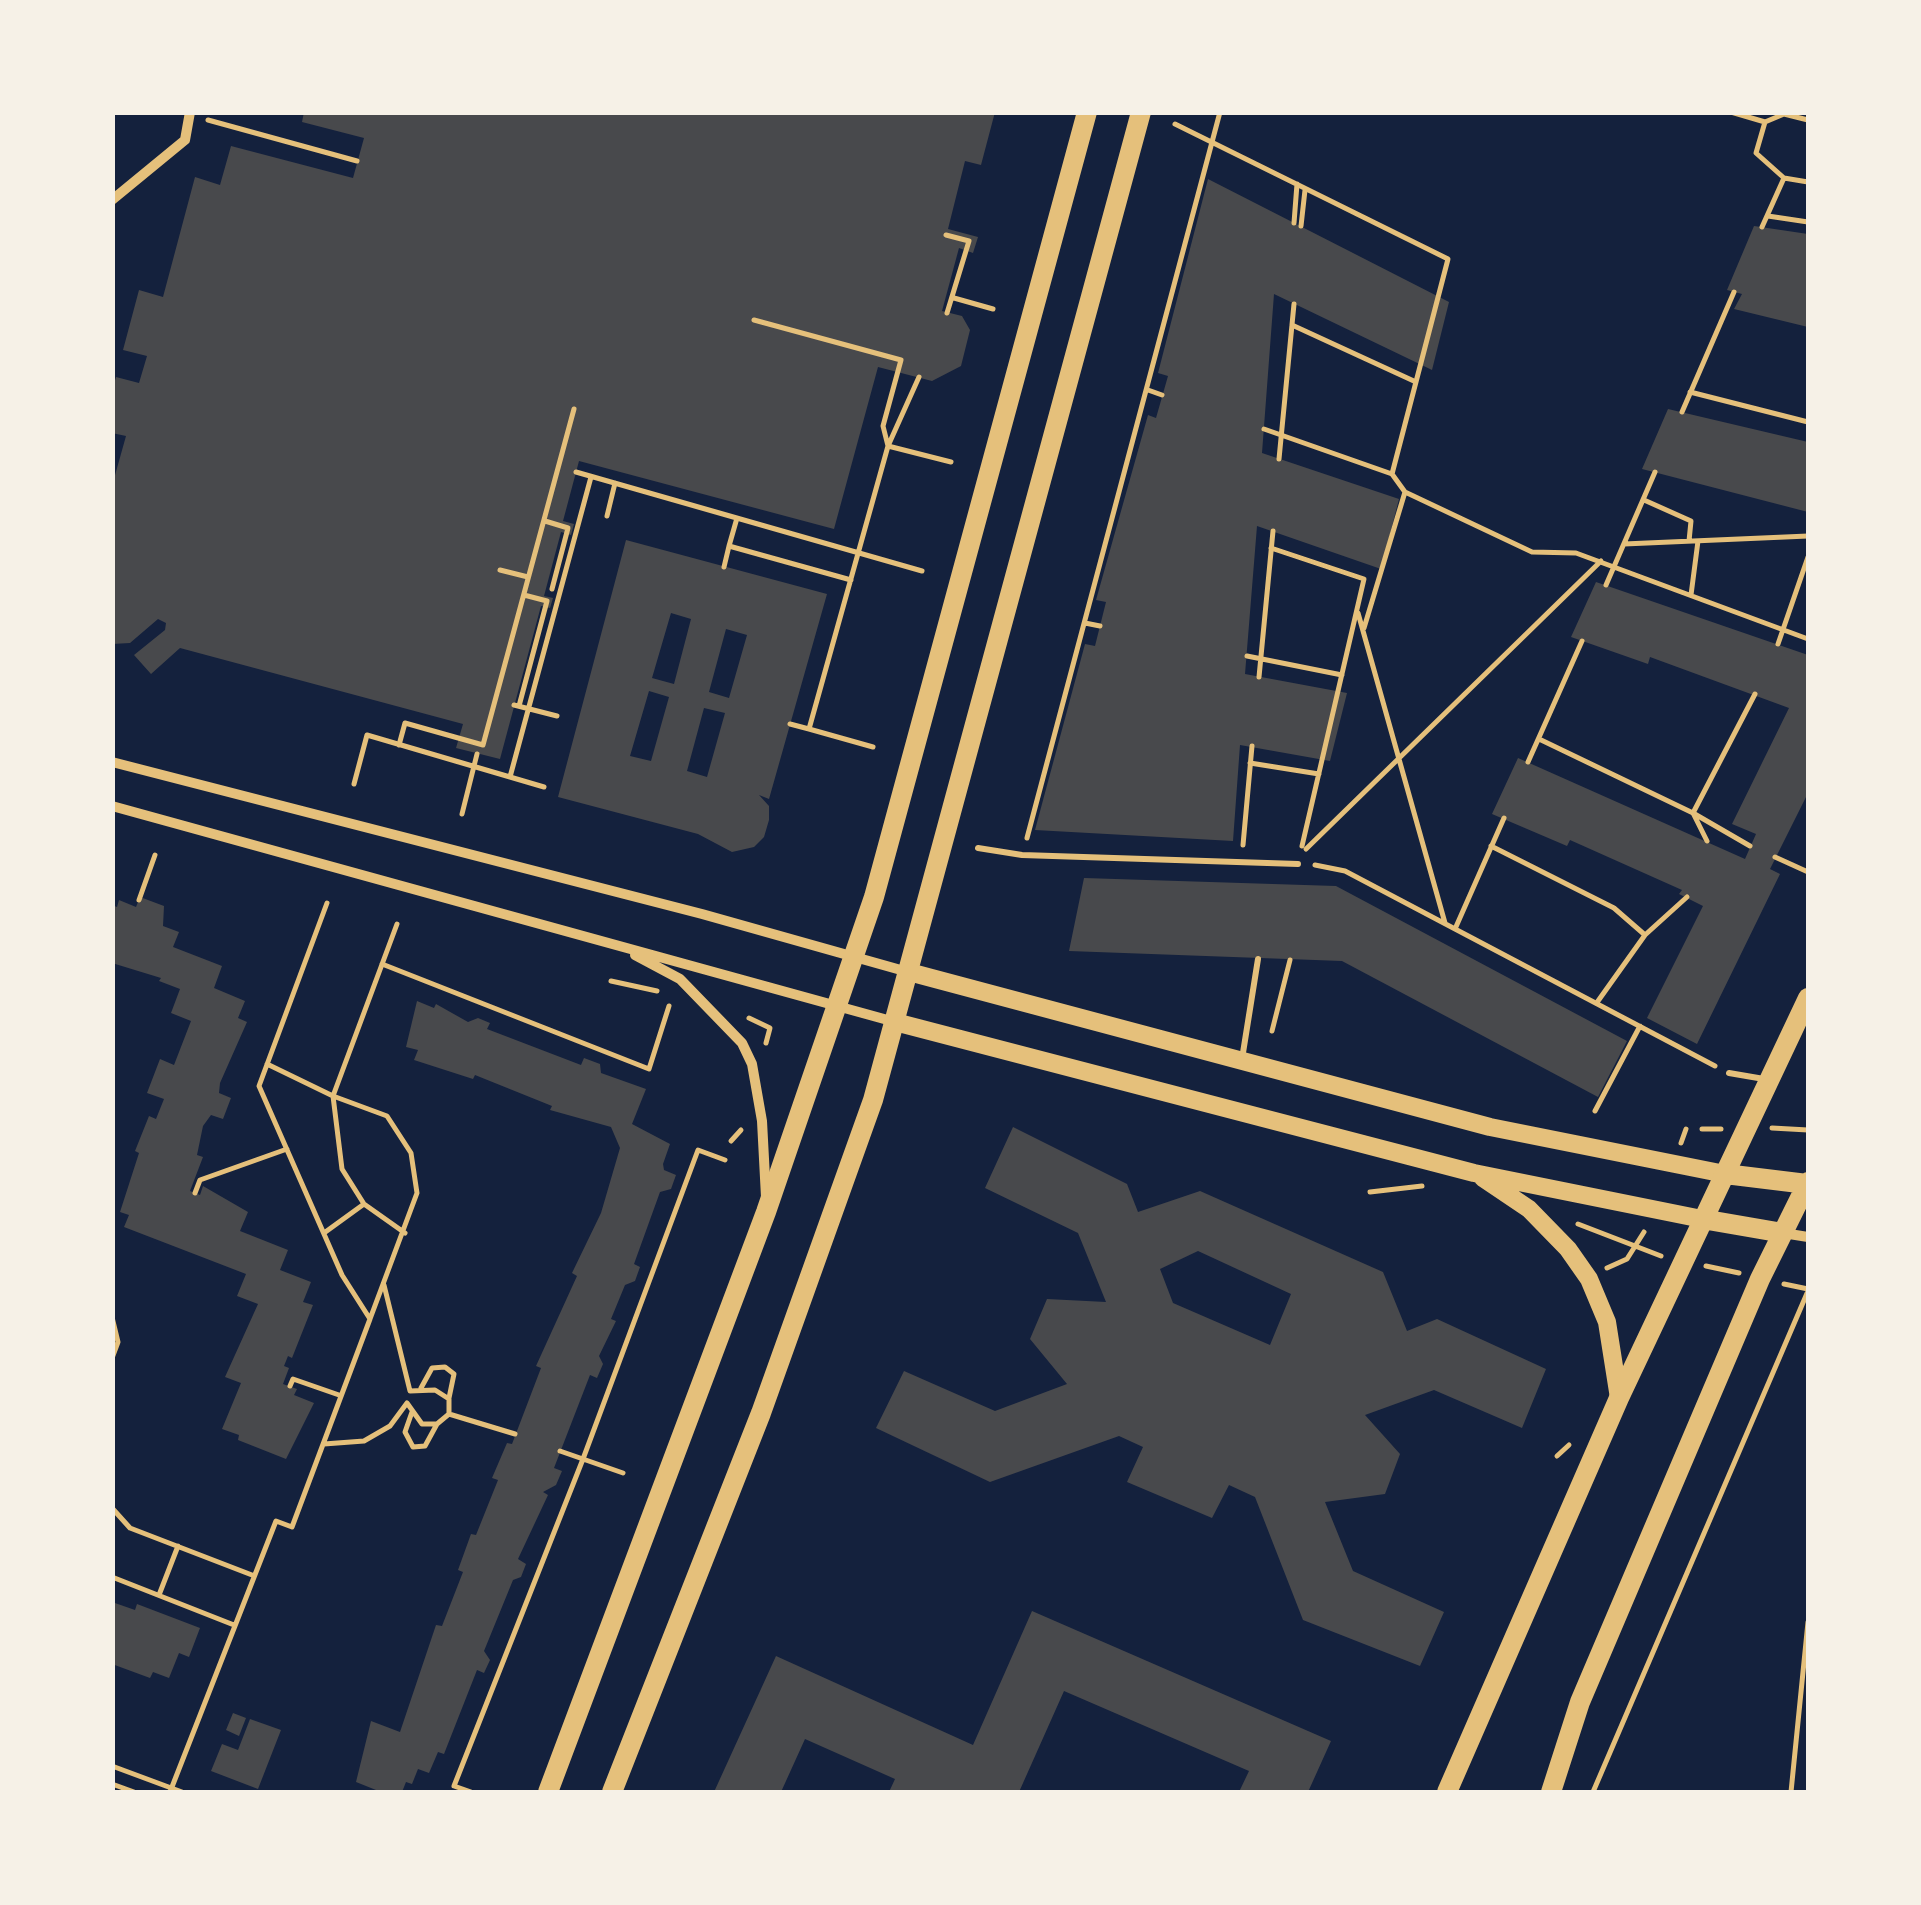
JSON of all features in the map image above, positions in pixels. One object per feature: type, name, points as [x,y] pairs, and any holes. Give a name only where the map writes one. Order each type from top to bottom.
[{"type":"main road","points":[[548,1792],[766,1212],[874,898],[1087,112]]},
{"type":"main road","points":[[612,1792],[807,1291],[864,1129],[1141,112]]},
{"type":"main road","points":[[1447,1792],[1681,1261],[1808,998]]},
{"type":"main road","points":[[1551,1792],[1580,1702],[1760,1279],[1808,1184],[1725,1174]]},
{"type":"main road","points":[[1702,1219],[1784,1233]]},
{"type":"street","points":[[112,200],[185,140],[190,114]]},
{"type":"street","points":[[112,762],[1490,1126],[1725,1174]]},
{"type":"street","points":[[112,806],[895,1022],[1474,1172],[1702,1219]]},
{"type":"street","points":[[616,946],[680,979],[742,1043],[752,1064],[762,1122],[766,1212]]},
{"type":"street","points":[[1474,1172],[1529,1209],[1568,1249],[1589,1279],[1608,1322],[1619,1398]]},
{"type":"street","points":[[1784,1233],[1808,1237]]},
{"type":"lane","points":[[978,848],[1022,856],[1298,864]]},
{"type":"lane","points":[[1242,1060],[1258,959]]},
{"type":"lane","points":[[1729,1073],[1770,1080]]},
{"type":"path","points":[[1022,856],[1220,112]]},
{"type":"path","points":[[1732,112],[1764,122],[1784,114],[1808,120]]},
{"type":"path","points":[[190,114],[358,160]]},
{"type":"path","points":[[1764,122],[1756,153],[1784,178],[1808,182]]},
{"type":"path","points":[[1175,124],[1448,259],[1392,474]]},
{"type":"path","points":[[1762,228],[1784,178]]},
{"type":"path","points":[[1294,223],[1297,184]]},
{"type":"path","points":[[1302,226],[1305,188]]},
{"type":"path","points":[[1768,216],[1808,222]]},
{"type":"path","points":[[946,235],[968,241],[947,313]]},
{"type":"path","points":[[1682,412],[1734,292]]},
{"type":"path","points":[[954,298],[993,309]]},
{"type":"path","points":[[1279,459],[1294,304]]},
{"type":"path","points":[[754,320],[901,360],[882,426],[888,446]]},
{"type":"path","points":[[1292,325],[1416,382]]},
{"type":"path","points":[[809,729],[888,446],[918,377]]},
{"type":"path","points":[[1148,390],[1162,395]]},
{"type":"path","points":[[1690,392],[1808,422]]},
{"type":"path","points":[[399,744],[406,722],[483,744],[574,408]]},
{"type":"path","points":[[1264,429],[1392,474],[1404,492],[1532,552],[1576,553],[1808,639]]},
{"type":"path","points":[[888,446],[952,462]]},
{"type":"path","points":[[576,472],[922,571]]},
{"type":"path","points":[[1606,585],[1655,472]]},
{"type":"path","points":[[553,589],[591,476]]},
{"type":"path","points":[[607,516],[615,483]]},
{"type":"path","points":[[1364,629],[1404,492]]},
{"type":"path","points":[[1643,500],[1691,521],[1689,541]]},
{"type":"path","points":[[724,566],[737,518]]},
{"type":"path","points":[[520,707],[568,528],[544,521]]},
{"type":"path","points":[[1259,677],[1273,531]]},
{"type":"path","points":[[1624,544],[1808,536]]},
{"type":"path","points":[[1691,595],[1698,541]]},
{"type":"path","points":[[730,546],[851,580]]},
{"type":"path","points":[[1271,548],[1364,579],[1300,854],[1601,562]]},
{"type":"path","points":[[1778,644],[1808,557]]},
{"type":"path","points":[[500,570],[528,577]]},
{"type":"path","points":[[510,777],[524,679],[546,601],[524,595]]},
{"type":"path","points":[[1358,612],[1445,923]]},
{"type":"path","points":[[1085,623],[1100,626]]},
{"type":"path","points":[[1528,762],[1582,641]]},
{"type":"path","points":[[1247,656],[1342,676]]},
{"type":"path","points":[[1693,812],[1755,694]]},
{"type":"path","points":[[520,707],[558,716]]},
{"type":"path","points":[[790,724],[873,746]]},
{"type":"path","points":[[354,784],[367,735],[544,787]]},
{"type":"path","points":[[1539,739],[1693,812],[1750,846]]},
{"type":"path","points":[[1241,863],[1252,746]]},
{"type":"path","points":[[462,814],[477,754]]},
{"type":"path","points":[[1250,764],[1319,774]]},
{"type":"path","points":[[1693,812],[1708,841]]},
{"type":"path","points":[[1454,929],[1504,818]]},
{"type":"path","points":[[1491,846],[1614,908],[1645,935]]},
{"type":"path","points":[[138,900],[155,855]]},
{"type":"path","points":[[1775,857],[1808,872]]},
{"type":"path","points":[[1298,864],[1345,871],[1729,1073]]},
{"type":"path","points":[[1598,1002],[1645,935],[1686,898]]},
{"type":"path","points":[[327,902],[259,1086],[342,1275],[370,1319]]},
{"type":"path","points":[[397,924],[334,1096],[342,1169],[364,1204],[405,1234]]},
{"type":"path","points":[[1272,1031],[1290,960]]},
{"type":"path","points":[[382,964],[649,1069],[669,1006]]},
{"type":"path","points":[[1596,1111],[1640,1026]]},
{"type":"path","points":[[170,1790],[276,1521],[292,1527],[339,1396],[405,1234],[417,1193],[410,1153],[386,1116],[267,1064]]},
{"type":"path","points":[[195,1193],[200,1180],[287,1149]]},
{"type":"path","points":[[471,1792],[454,1786],[583,1460],[698,1150],[725,1160]]},
{"type":"path","points":[[324,1233],[364,1204]]},
{"type":"path","points":[[1593,1792],[1808,1290],[1635,1248]]},
{"type":"path","points":[[324,1444],[364,1441],[390,1426],[407,1403],[410,1391],[384,1284]]},
{"type":"path","points":[[112,1317],[118,1342],[112,1358]]},
{"type":"path","points":[[412,1412],[405,1432],[412,1447],[425,1446],[437,1424],[448,1414],[454,1374],[446,1367],[432,1368],[421,1388]]},
{"type":"path","points":[[290,1386],[293,1378],[339,1396]]},
{"type":"path","points":[[410,1391],[421,1388],[449,1399]]},
{"type":"path","points":[[407,1403],[422,1424],[437,1424]]},
{"type":"path","points":[[448,1414],[515,1434]]},
{"type":"path","points":[[560,1451],[623,1473]]},
{"type":"path","points":[[112,1508],[130,1528],[252,1576]]},
{"type":"path","points":[[112,1524],[119,1519]]},
{"type":"path","points":[[160,1595],[178,1546]]},
{"type":"path","points":[[112,1577],[234,1625]]},
{"type":"path","points":[[1791,1792],[1808,1622]]},
{"type":"path","points":[[112,1766],[182,1792]]},
{"type":"path","points":[[112,1784],[134,1792]]},
{"type":"building","points":[[304,112],[995,112],[981,165],[965,161],[948,229],[978,237],[973,253],[959,248],[942,311],[962,316],[970,330],[961,366],[932,381],[878,367],[834,529],[579,461],[563,521],[574,524],[571,535],[561,532],[544,596],[553,598],[550,608],[541,606],[500,759],[456,748],[463,724],[180,648],[151,674],[134,655],[165,630],[166,623],[158,619],[130,643],[112,644],[112,486],[126,436],[112,433],[112,390],[116,377],[139,383],[147,356],[123,350],[139,290],[163,297],[195,177],[220,185],[231,146],[353,178],[364,138],[302,122]]},
{"type":"building","points":[[1208,179],[1449,302],[1432,370],[1274,294],[1262,453],[1399,499],[1381,569],[1257,526],[1245,674],[1347,693],[1330,761],[1240,745],[1233,841],[1035,830],[1085,644],[1095,646],[1106,602],[1096,600],[1148,415],[1156,418],[1168,376],[1158,373]]},
{"type":"building","points":[[1754,226],[1808,234],[1808,327],[1734,309],[1742,294],[1727,290]]},
{"type":"building","points":[[1668,409],[1808,442],[1808,512],[1642,469]]},
{"type":"building","points":[[626,540],[827,594],[769,799],[759,795],[769,806],[769,820],[764,837],[754,847],[732,852],[698,834],[558,797]],"holes":[[[671,613],[691,619],[674,684],[652,678]],[[726,629],[747,635],[729,698],[709,692]],[[649,691],[669,697],[651,761],[630,756]],[[704,708],[725,713],[707,777],[687,771]]]},
{"type":"building","points":[[1596,582],[1808,655],[1808,793],[1770,869],[1780,874],[1697,1044],[1647,1018],[1703,906],[1679,894],[1682,890],[1570,840],[1567,846],[1492,814],[1518,758],[1745,859],[1756,834],[1732,824],[1789,708],[1650,657],[1648,664],[1571,637]]},
{"type":"building","points":[[1084,878],[1336,886],[1627,1041],[1598,1097],[1342,961],[1069,951]]},
{"type":"building","points":[[140,897],[164,906],[163,926],[179,932],[173,947],[222,966],[214,988],[245,1001],[238,1018],[247,1022],[220,1083],[219,1093],[231,1098],[223,1119],[211,1115],[203,1126],[197,1155],[203,1157],[190,1191],[200,1195],[203,1186],[248,1212],[240,1231],[288,1250],[280,1270],[311,1282],[303,1302],[313,1305],[292,1358],[288,1356],[284,1366],[289,1368],[283,1384],[297,1389],[294,1395],[314,1403],[286,1459],[238,1440],[239,1435],[222,1429],[241,1383],[225,1377],[258,1304],[237,1296],[246,1274],[124,1227],[129,1215],[120,1212],[139,1153],[135,1151],[149,1116],[156,1119],[164,1099],[147,1093],[160,1059],[174,1065],[191,1021],[171,1013],[180,989],[159,981],[161,978],[112,963],[112,905],[117,907],[119,900],[136,907]]},
{"type":"building","points":[[417,1001],[434,1008],[436,1004],[468,1022],[478,1018],[490,1023],[487,1029],[581,1065],[584,1058],[600,1064],[601,1073],[646,1089],[632,1124],[670,1144],[664,1170],[676,1175],[671,1189],[660,1192],[634,1264],[640,1267],[635,1281],[625,1285],[611,1319],[616,1321],[599,1356],[603,1364],[597,1378],[590,1375],[554,1468],[562,1471],[556,1485],[543,1492],[548,1495],[518,1559],[526,1564],[521,1577],[513,1580],[484,1651],[490,1660],[484,1673],[477,1670],[444,1754],[438,1752],[429,1773],[418,1769],[412,1784],[406,1782],[402,1792],[381,1792],[356,1782],[371,1721],[400,1732],[436,1625],[442,1626],[463,1572],[458,1570],[471,1534],[476,1535],[498,1480],[492,1478],[507,1443],[512,1444],[541,1368],[536,1366],[577,1276],[572,1273],[601,1213],[620,1148],[611,1127],[550,1110],[552,1106],[475,1075],[473,1079],[414,1060],[418,1050],[406,1047]]},
{"type":"building","points":[[1013,1127],[1127,1184],[1138,1212],[1200,1191],[1383,1272],[1407,1331],[1437,1319],[1546,1369],[1522,1428],[1434,1390],[1365,1415],[1400,1454],[1385,1494],[1325,1502],[1353,1571],[1444,1612],[1420,1666],[1303,1620],[1255,1497],[1229,1485],[1212,1518],[1127,1482],[1143,1447],[1119,1436],[990,1482],[876,1428],[904,1371],[995,1411],[1067,1384],[1030,1339],[1047,1299],[1106,1302],[1078,1233],[985,1188]],"holes":[[[1198,1251],[1291,1294],[1270,1345],[1173,1303],[1160,1269]]]},
{"type":"building","points":[[112,1602],[135,1610],[137,1604],[200,1628],[189,1657],[179,1653],[169,1678],[153,1672],[150,1678],[112,1664]]},
{"type":"building","points":[[1032,1611],[1331,1741],[1308,1792],[1239,1792],[1249,1771],[1064,1691],[1019,1792],[889,1792],[895,1779],[805,1739],[781,1792],[714,1792],[776,1656],[973,1745]]},
{"type":"building","points":[[233,1713],[246,1718],[239,1736],[226,1730]]},
{"type":"building","points":[[250,1719],[281,1730],[258,1789],[211,1771],[222,1744],[238,1750]]}]
